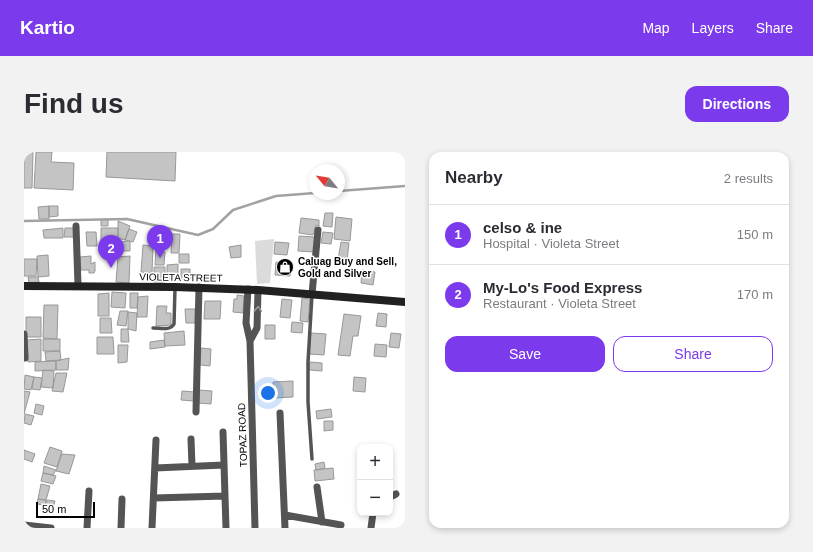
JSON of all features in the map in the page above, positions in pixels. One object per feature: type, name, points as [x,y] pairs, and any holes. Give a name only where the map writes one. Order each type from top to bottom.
[{"type":"main road","name":"VIOLETA STREET","points":[[24,286],[78,285],[248,289],[405,302]]},
{"type":"street","points":[[76,226],[78,285]]},
{"type":"street","points":[[312,294],[318,230]]},
{"type":"street","points":[[196,412],[200,303],[199,287]]},
{"type":"street","name":"TOPAZ ROAD","points":[[248,289],[246,324],[250,341],[255,528]]},
{"type":"street","name":"TOPAZ ROAD","points":[[250,341],[257,328],[258,290]]},
{"type":"street","points":[[24,334],[25,358]]},
{"type":"street","points":[[280,414],[285,528]]},
{"type":"street","points":[[223,432],[226,528]]},
{"type":"street","points":[[191,439],[192,466]]},
{"type":"street","points":[[152,528],[156,440]]},
{"type":"street","points":[[155,468],[224,465]]},
{"type":"street","points":[[317,487],[322,522]]},
{"type":"street","points":[[87,528],[89,491]]},
{"type":"street","points":[[154,498],[225,496]]},
{"type":"street","points":[[121,528],[122,499]]},
{"type":"street","points":[[285,515],[341,526]]},
{"type":"street","points":[[371,528],[373,516]]},
{"type":"street","points":[[24,524],[51,528]]},
{"type":"lane","points":[[153,328],[170,329],[173,327],[175,287]]},
{"type":"lane","points":[[312,294],[308,362],[308,402],[312,459]]},
{"type":"shaded area","points":[[274,239],[270,283],[257,284],[255,241]]},
{"type":"building","points":[[24,152],[33,152],[32,188],[24,188]]},
{"type":"building","points":[[36,152],[52,152],[51,162],[74,163],[73,190],[34,188]]},
{"type":"building","points":[[107,152],[176,152],[175,181],[106,177]]},
{"type":"building","points":[[49,206],[49,219],[39,219],[38,207]]},
{"type":"building","points":[[49,206],[58,206],[58,216],[49,217]]},
{"type":"building","points":[[325,213],[333,213],[332,227],[323,226]]},
{"type":"building","points":[[336,217],[352,219],[350,241],[334,239]]},
{"type":"building","points":[[301,218],[319,220],[319,226],[316,225],[313,235],[299,233]]},
{"type":"building","points":[[101,220],[108,220],[108,226],[101,226]]},
{"type":"building","points":[[118,221],[130,226],[125,240],[118,238]]},
{"type":"building","points":[[63,228],[63,238],[44,238],[43,230]]},
{"type":"building","points":[[65,228],[75,228],[74,237],[64,237]]},
{"type":"building","points":[[101,228],[118,228],[118,254],[101,254]]},
{"type":"building","points":[[129,229],[137,232],[133,242],[125,240]]},
{"type":"building","points":[[86,232],[96,232],[97,246],[87,246]]},
{"type":"building","points":[[323,232],[333,233],[331,244],[321,243]]},
{"type":"building","points":[[172,234],[180,234],[179,253],[171,253]]},
{"type":"building","points":[[299,236],[315,237],[314,252],[298,251]]},
{"type":"building","points":[[130,241],[130,251],[119,251],[118,242]]},
{"type":"building","points":[[275,242],[289,243],[287,255],[274,254]]},
{"type":"building","points":[[341,242],[349,243],[347,261],[338,260]]},
{"type":"building","points":[[143,245],[153,246],[152,273],[141,272]]},
{"type":"building","points":[[241,245],[241,257],[231,258],[229,247]]},
{"type":"building","points":[[156,247],[160,247],[160,252],[165,252],[164,265],[155,265]]},
{"type":"building","points":[[179,254],[189,254],[189,263],[179,263]]},
{"type":"building","points":[[48,255],[49,276],[38,277],[37,256]]},
{"type":"building","points":[[91,256],[91,264],[95,262],[94,273],[89,273],[89,270],[81,270],[80,257]]},
{"type":"building","points":[[130,256],[129,283],[116,282],[118,257]]},
{"type":"building","points":[[24,259],[37,259],[36,276],[24,276]]},
{"type":"building","points":[[276,262],[291,263],[290,276],[275,275]]},
{"type":"building","points":[[178,264],[178,279],[167,279],[167,265]]},
{"type":"building","points":[[154,267],[165,267],[165,282],[154,282]]},
{"type":"building","points":[[181,269],[190,269],[190,279],[181,279]]},
{"type":"building","points":[[362,270],[375,272],[373,285],[361,283]]},
{"type":"building","points":[[28,277],[38,277],[39,282],[29,283]]},
{"type":"building","points":[[112,292],[126,293],[125,308],[111,307]]},
{"type":"building","points":[[109,293],[109,316],[98,316],[98,294]]},
{"type":"building","points":[[130,293],[138,293],[137,308],[130,308]]},
{"type":"building","points":[[237,295],[244,296],[243,313],[233,312],[234,299],[237,299]]},
{"type":"building","points":[[148,296],[147,317],[137,317],[138,297]]},
{"type":"building","points":[[302,298],[310,299],[308,322],[300,321]]},
{"type":"building","points":[[282,299],[292,300],[290,318],[280,317]]},
{"type":"building","points":[[205,301],[221,301],[220,319],[204,319]]},
{"type":"building","points":[[44,305],[58,305],[57,339],[43,338]]},
{"type":"building","points":[[157,306],[167,306],[166,313],[171,313],[171,325],[156,326]]},
{"type":"building","points":[[185,309],[195,309],[195,323],[186,323]]},
{"type":"building","points":[[120,311],[128,311],[126,326],[117,325]]},
{"type":"building","points":[[128,312],[137,313],[136,331],[128,329]]},
{"type":"building","points":[[378,313],[387,314],[386,327],[376,326]]},
{"type":"building","points":[[344,314],[361,316],[358,336],[353,336],[350,356],[338,355]]},
{"type":"building","points":[[26,317],[41,317],[41,337],[26,337]]},
{"type":"building","points":[[100,318],[111,318],[112,333],[100,333]]},
{"type":"building","points":[[292,322],[303,323],[302,333],[291,332]]},
{"type":"building","points":[[265,325],[275,325],[275,339],[265,339]]},
{"type":"building","points":[[121,329],[128,329],[129,342],[121,342]]},
{"type":"building","points":[[184,331],[185,345],[165,346],[164,333]]},
{"type":"building","points":[[311,333],[326,334],[324,355],[309,354]]},
{"type":"building","points":[[391,333],[401,334],[399,348],[389,347]]},
{"type":"building","points":[[97,337],[113,337],[114,354],[97,354]]},
{"type":"building","points":[[41,339],[41,361],[28,362],[27,340]]},
{"type":"building","points":[[43,339],[60,339],[60,351],[43,351]]},
{"type":"building","points":[[164,340],[165,347],[150,349],[150,342]]},
{"type":"building","points":[[375,344],[387,345],[386,357],[374,356]]},
{"type":"building","points":[[118,345],[128,345],[127,362],[118,363]]},
{"type":"building","points":[[201,348],[211,349],[210,366],[200,365]]},
{"type":"building","points":[[60,351],[61,360],[46,361],[45,352]]},
{"type":"building","points":[[69,358],[68,370],[56,370],[56,361]]},
{"type":"building","points":[[56,361],[56,370],[35,371],[35,362]]},
{"type":"building","points":[[310,362],[322,363],[322,371],[309,370]]},
{"type":"building","points":[[43,370],[54,371],[53,388],[41,387]]},
{"type":"building","points":[[56,373],[67,373],[63,392],[52,391]]},
{"type":"building","points":[[25,375],[34,377],[31,390],[24,389]]},
{"type":"building","points":[[34,377],[42,378],[40,390],[32,389]]},
{"type":"building","points":[[354,377],[366,378],[365,392],[353,391]]},
{"type":"building","points":[[293,381],[293,397],[274,398],[273,382]]},
{"type":"building","points":[[199,390],[212,391],[211,404],[198,403]]},
{"type":"building","points":[[24,391],[30,392],[24,414]]},
{"type":"building","points":[[182,391],[195,392],[194,401],[181,400]]},
{"type":"building","points":[[36,404],[44,406],[42,415],[34,413]]},
{"type":"building","points":[[331,409],[332,417],[317,419],[316,411]]},
{"type":"building","points":[[25,414],[34,416],[31,425],[24,423]]},
{"type":"building","points":[[324,421],[333,421],[333,430],[324,431]]},
{"type":"building","points":[[50,447],[62,451],[57,467],[44,463]]},
{"type":"building","points":[[24,450],[35,454],[32,462],[24,459]]},
{"type":"building","points":[[62,454],[75,455],[69,474],[56,471]]},
{"type":"building","points":[[324,462],[325,468],[316,470],[315,464]]},
{"type":"building","points":[[44,466],[56,470],[53,475],[43,473]]},
{"type":"building","points":[[333,468],[334,479],[315,481],[314,470]]},
{"type":"building","points":[[43,473],[56,476],[53,484],[41,481]]},
{"type":"building","points":[[41,484],[50,486],[46,500],[38,499]]},
{"type":"building","points":[[38,499],[46,500],[45,505],[37,504]]},
{"type":"building","points":[[47,500],[55,501],[53,507],[46,507]]},
{"type":"waterway","points":[[345,191],[405,186]]},
{"type":"waterway","points":[[24,221],[127,219],[198,235],[213,229],[233,210],[276,196],[309,193]]},
{"type":"place","name":"celso & ine","points":[[160,258]]},
{"type":"place","name":"Caluag Buy and Sell, Gold and Silver","points":[[285,267]]},
{"type":"place","name":"My-Lo's Food Express","points":[[111,268]]}]
